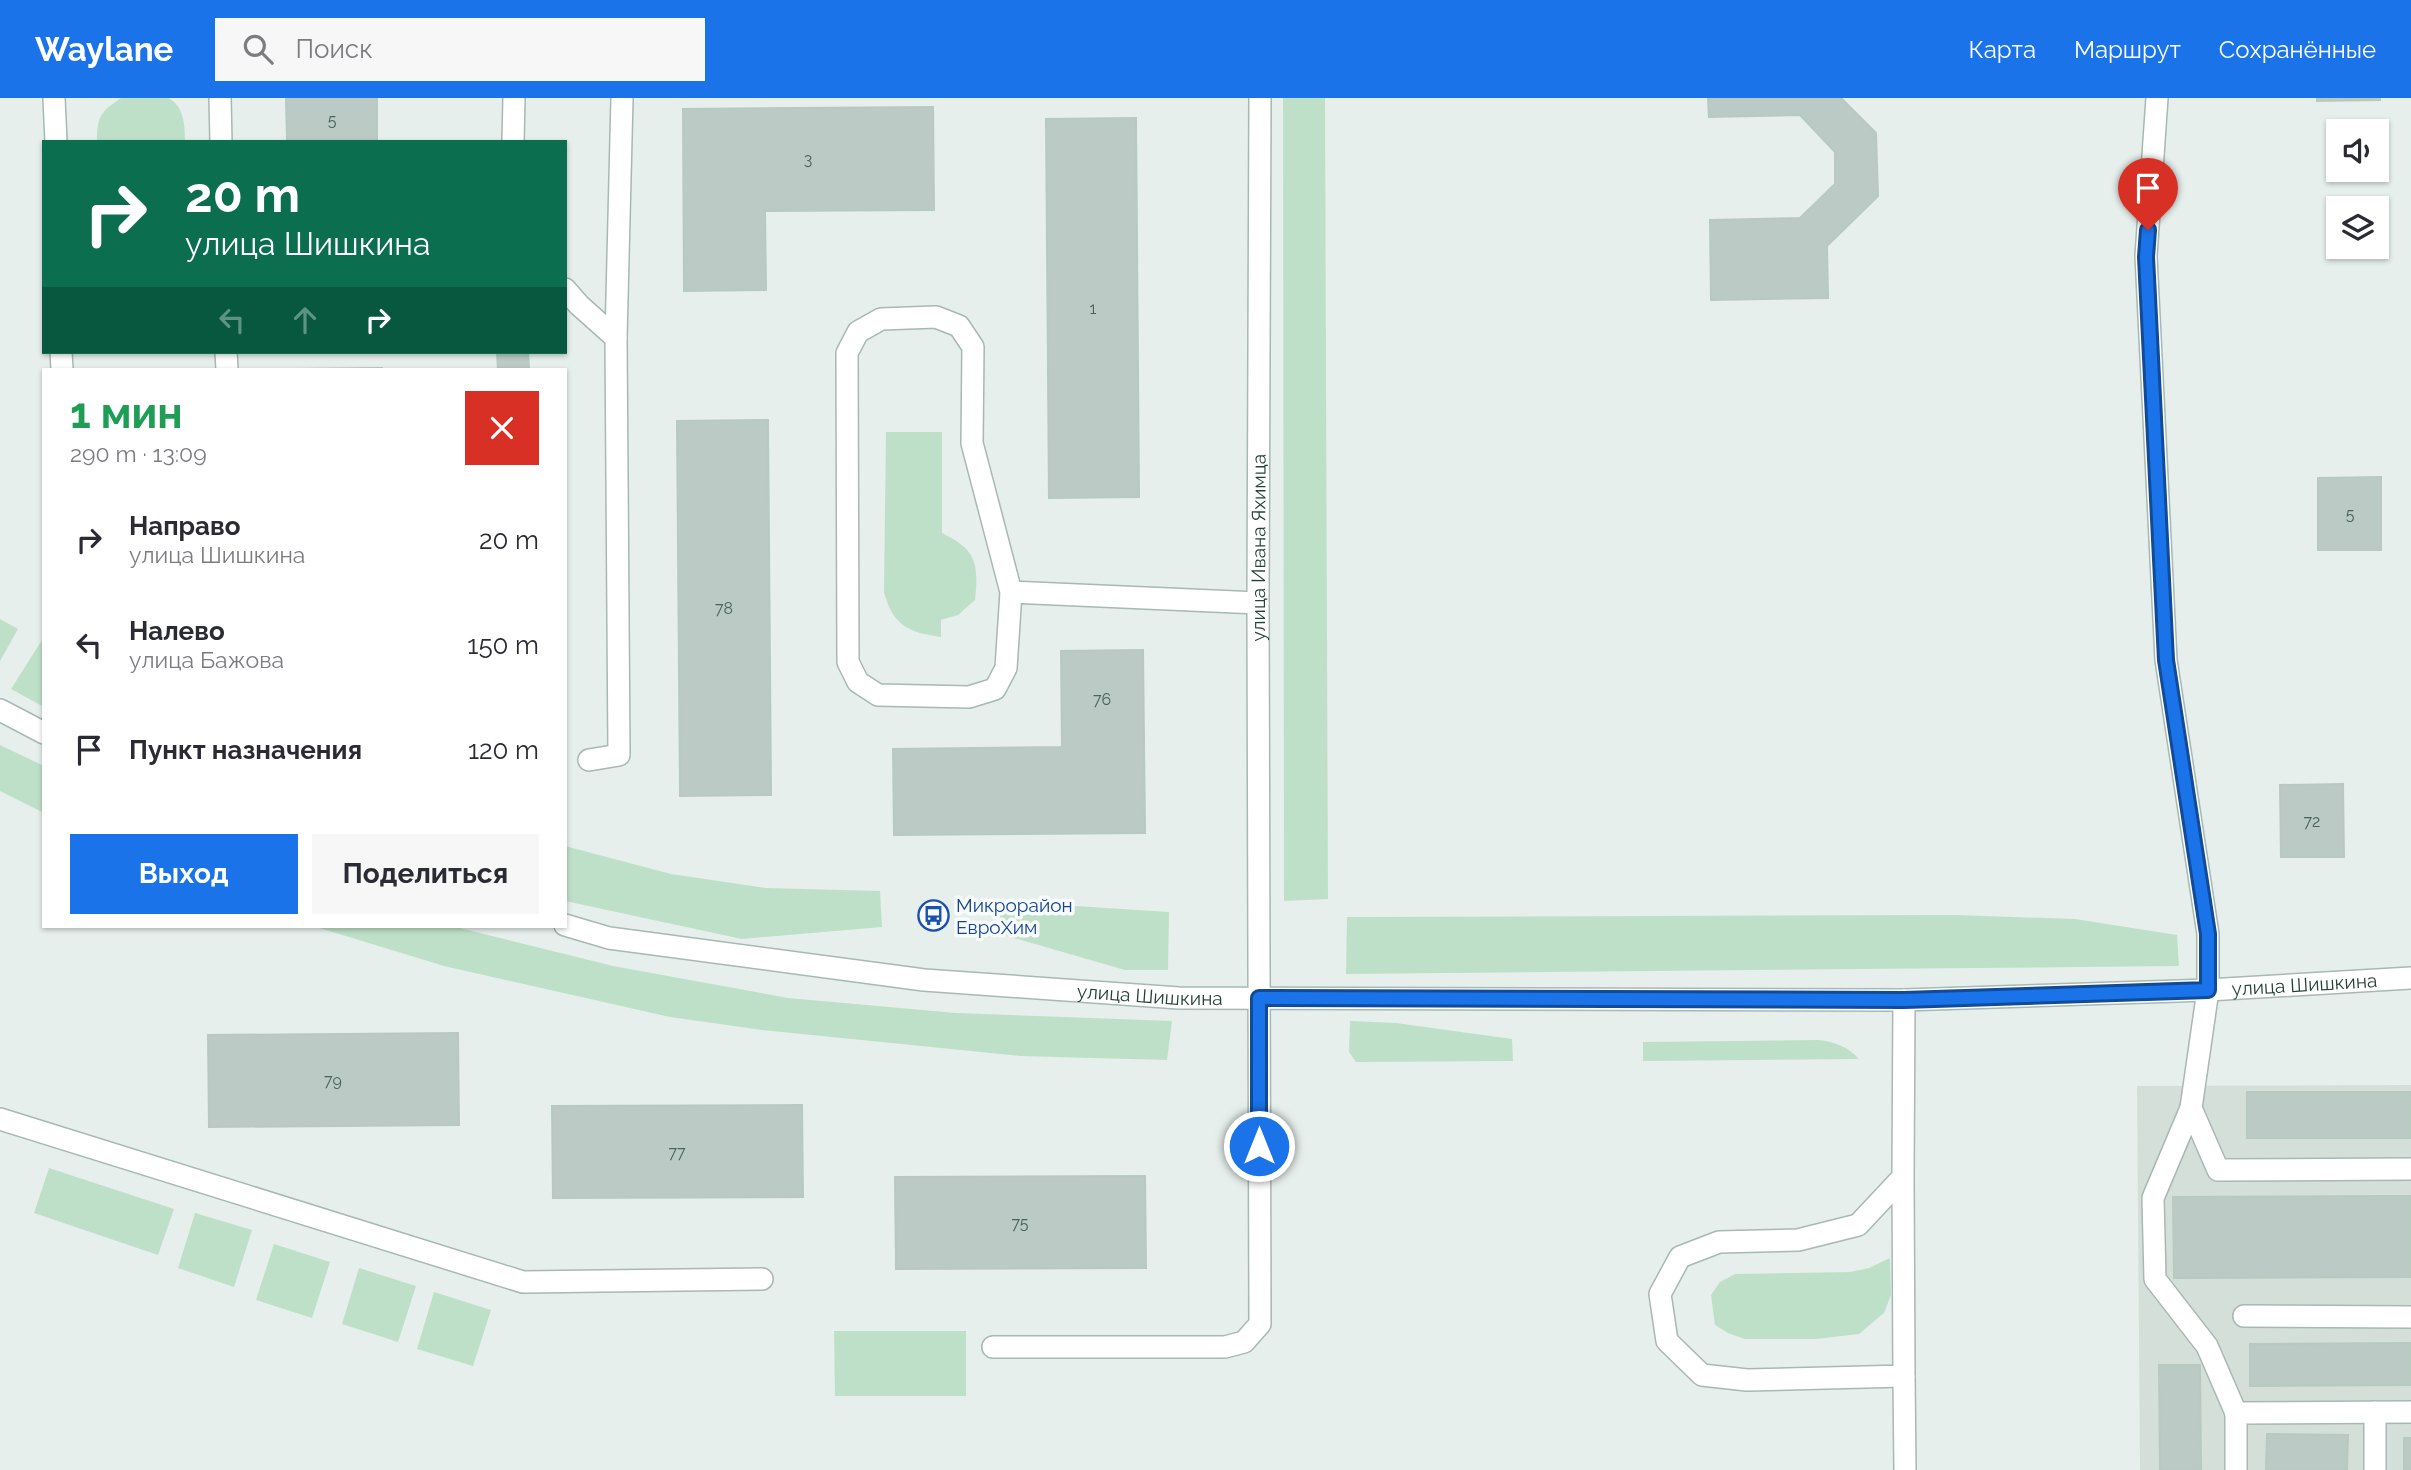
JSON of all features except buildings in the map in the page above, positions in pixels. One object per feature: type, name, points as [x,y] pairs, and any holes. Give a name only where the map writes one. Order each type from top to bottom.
[{"type":"street","points":[[54,98],[56,140]]},
{"type":"street","points":[[220,98],[220,140]]},
{"type":"street","points":[[513,140],[514,98]]},
{"type":"street","points":[[589,760],[619,755],[616,338],[622,98]]},
{"type":"street","name":"улица Ивана Яхимца","points":[[993,1347],[1225,1347],[1244,1342],[1260,1324],[1260,98]]},
{"type":"street","points":[[2157,98],[2146,257],[2166,660],[2208,934],[2208,990],[2192,1108],[2153,1198],[2155,1279],[2207,1346],[2236,1413],[2236,1470]]},
{"type":"street","points":[[567,291],[616,338]]},
{"type":"street","points":[[936,317],[959,326],[973,347],[972,443],[1011,592],[1006,668],[995,689],[969,697],[878,695],[858,682],[848,662],[847,353],[858,332],[881,320],[936,317]]},
{"type":"street","points":[[1011,592],[1258,603]]},
{"type":"street","points":[[0,710],[42,732]]},
{"type":"street","name":"улица Шишкина","points":[[567,926],[608,938],[923,980],[1179,998],[1904,1000],[2208,990],[2411,978]]},
{"type":"street","points":[[1904,1000],[1905,1470]]},
{"type":"street","points":[[2192,1108],[2218,1170],[2411,1169]]},
{"type":"street","points":[[0,1119],[523,1282],[762,1279]]},
{"type":"street","points":[[1903,1177],[1858,1225],[1798,1240],[1719,1242],[1680,1257],[1660,1294],[1667,1341],[1702,1375],[1746,1380],[1904,1376]]},
{"type":"street","points":[[2244,1316],[2411,1317]]},
{"type":"street","points":[[2375,1412],[2375,1470]]},
{"type":"street","points":[[2236,1413],[2411,1412]]},
{"type":"shaded area","points":[[2411,1085],[2411,1470],[2140,1470],[2137,1086]]},
{"type":"green space","points":[[121,98],[168,98],[180,111],[185,140],[97,140],[101,116]]},
{"type":"green space","points":[[1283,98],[1325,98],[1328,899],[1284,901]]},
{"type":"green space","points":[[886,432],[942,432],[942,533],[962,545],[968,552],[973,559],[976,576],[975,600],[958,615],[941,620],[941,637],[919,633],[903,625],[892,613],[884,592]]},
{"type":"green space","points":[[0,619],[18,629],[0,661]]},
{"type":"green space","points":[[42,640],[42,706],[11,689]]},
{"type":"green space","points":[[0,745],[42,765],[42,812],[0,791]]},
{"type":"green space","points":[[567,847],[671,874],[766,888],[880,891],[882,927],[742,939],[567,901]]},
{"type":"green space","points":[[998,901],[1169,912],[1168,970],[1125,970],[1000,934]]},
{"type":"green space","points":[[1955,915],[2075,919],[2177,935],[2179,966],[1346,974],[1347,917]]},
{"type":"green space","points":[[320,928],[460,928],[613,966],[788,998],[956,1013],[1172,1021],[1167,1060],[1020,1056],[762,1030],[670,1017],[444,966]]},
{"type":"green space","points":[[1350,1021],[1396,1023],[1512,1039],[1513,1061],[1356,1062],[1349,1052]]},
{"type":"green space","points":[[1818,1040],[1840,1045],[1859,1059],[1643,1061],[1643,1042]]},
{"type":"green space","points":[[49,1168],[174,1209],[158,1255],[34,1213]]},
{"type":"green space","points":[[195,1213],[252,1230],[234,1287],[178,1268]]},
{"type":"green space","points":[[274,1244],[330,1262],[312,1318],[256,1300]]},
{"type":"green space","points":[[1890,1258],[1891,1295],[1884,1313],[1859,1334],[1816,1339],[1745,1339],[1715,1325],[1711,1295],[1720,1282],[1735,1274],[1850,1272],[1869,1268]]},
{"type":"green space","points":[[359,1268],[416,1286],[398,1342],[342,1324]]},
{"type":"green space","points":[[434,1292],[491,1310],[473,1366],[417,1349]]},
{"type":"green space","points":[[834,1331],[966,1331],[966,1396],[835,1396]]},
{"type":"place","name":"Микрорайон ЕвроХим","points":[[933,916]]},
{"type":"route","points":[[1259,1146],[1259,998],[1904,1000],[2208,990],[2208,934],[2166,660],[2146,257],[2148,230]]}]
